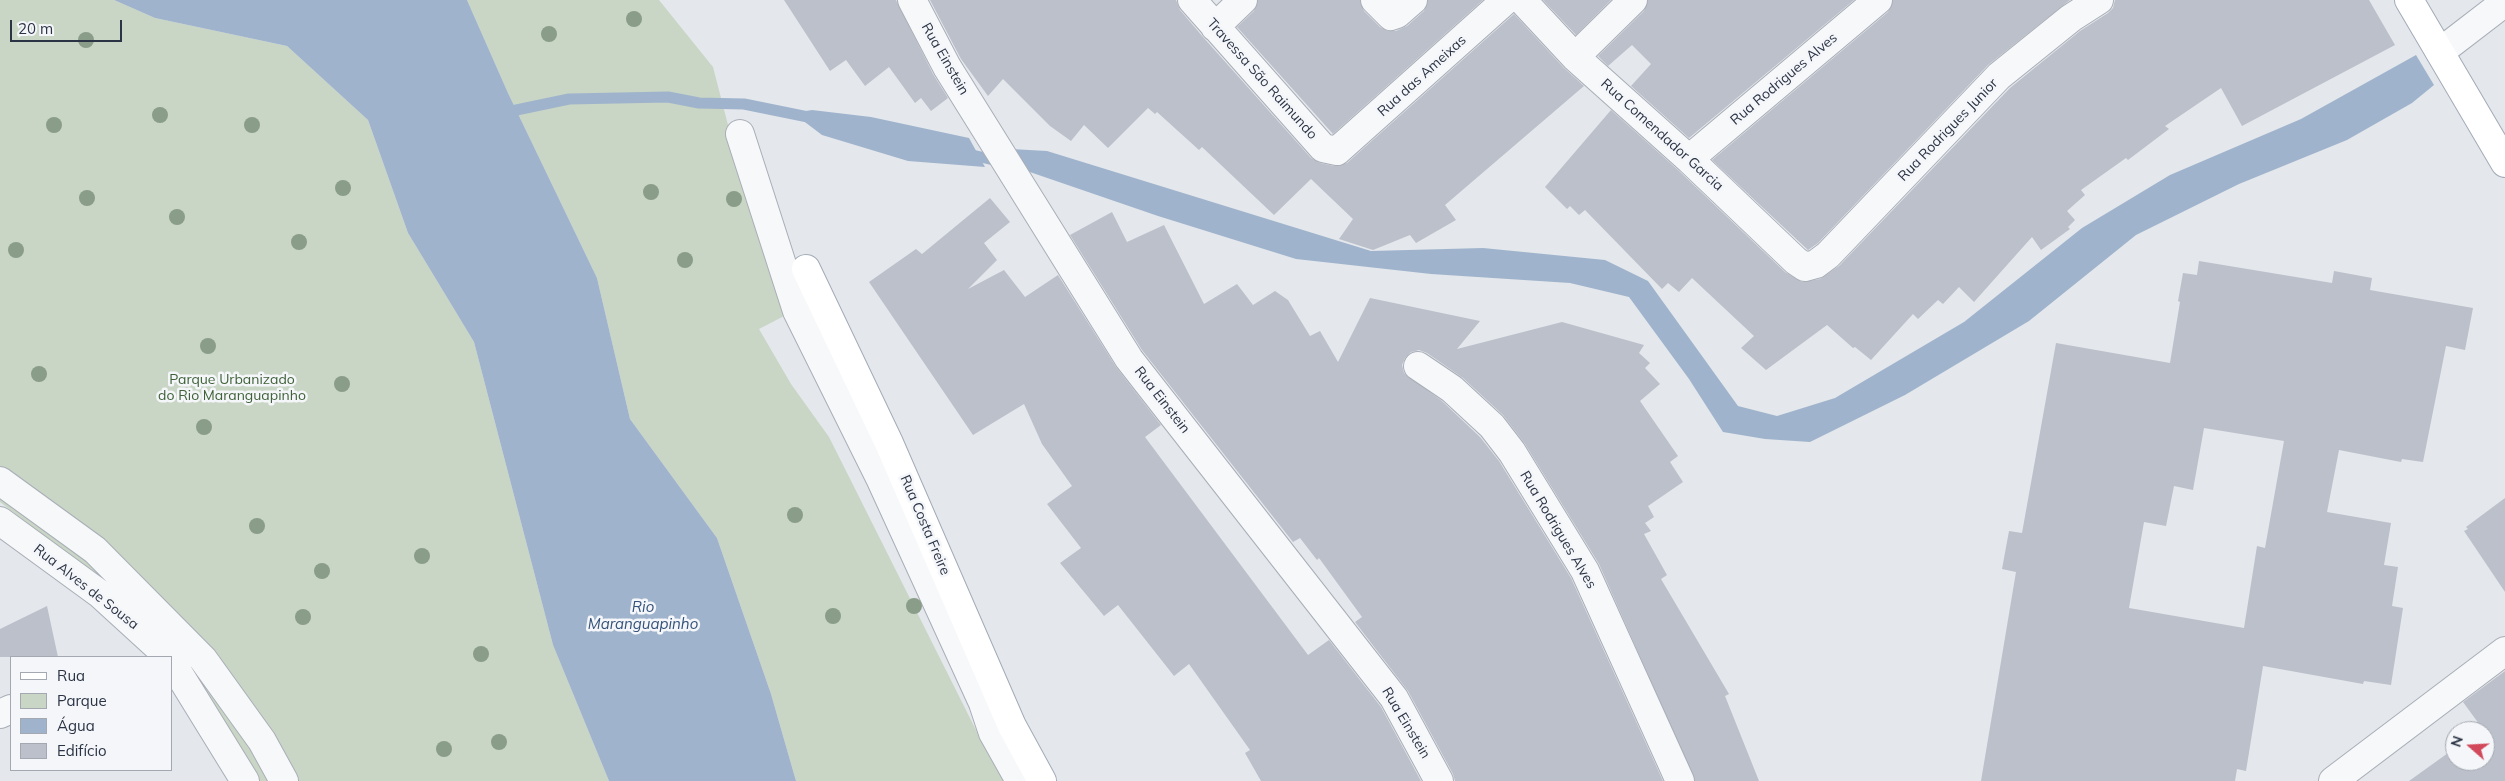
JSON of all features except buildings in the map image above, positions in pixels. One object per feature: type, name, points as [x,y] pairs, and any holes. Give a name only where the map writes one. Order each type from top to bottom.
[{"type":"main road","points":[[2409,0],[2505,163]]},
{"type":"main road","name":"Rua Costa Freire","points":[[806,269],[889,443],[1012,726],[1042,781]]},
{"type":"street","name":"Rua Einstein","points":[[912,0],[947,67],[1129,359],[1394,698],[1439,781]]},
{"type":"street","name":"Travessa São Raimundo","points":[[1192,0],[1323,148],[1337,151]]},
{"type":"street","points":[[1215,27],[1243,0]]},
{"type":"street","points":[[1376,0],[1391,16],[1397,14],[1413,0]]},
{"type":"street","name":"Rua das Ameixas","points":[[1337,151],[1506,0]]},
{"type":"street","name":"Rua Comendador Garcia","points":[[1522,0],[1575,57],[1689,158],[1796,261],[1805,267]]},
{"type":"street","points":[[1575,57],[1633,0]]},
{"type":"street","name":"Rua Rodrigues Alves","points":[[1689,158],[1878,0]]},
{"type":"street","name":"Rua Rodrigues Junior","points":[[1805,267],[1816,264],[1828,256],[1999,76],[2072,18],[2099,0]]},
{"type":"street","points":[[2440,52],[2505,2]]},
{"type":"street","points":[[740,134],[797,311],[880,478],[983,703],[993,734],[1020,781]]},
{"type":"street","name":"Rua Rodrigues Alves","points":[[1418,366],[1452,390],[1492,426],[1512,452],[1586,571],[1680,781]]},
{"type":"street","points":[[0,481],[95,550],[203,659],[262,741],[284,781]]},
{"type":"street","name":"Rua Alves de Sousa","points":[[0,521],[100,594],[165,656]]},
{"type":"street","points":[[2333,781],[2505,651]]},
{"type":"street","name":"Rua Alves de Sousa","points":[[172,666],[245,781]]},
{"type":"green space","name":"Parque Urbanizado do Rio Maranguapinho","points":[[0,0],[114,0],[155,18],[287,46],[368,120],[408,233],[474,342],[553,645],[609,781],[256,781],[172,667],[172,656],[164,656],[115,590],[0,502]]},
{"type":"green space","points":[[467,0],[659,0],[713,67],[742,179],[788,314],[759,329],[791,384],[829,437],[988,754],[1004,781],[796,781],[771,694],[717,538],[630,419],[597,278],[508,93]]},
{"type":"water","name":"Rio Maranguapinho","points":[[114,0],[467,0],[508,93],[597,278],[630,419],[717,538],[771,694],[796,781],[609,781],[553,645],[474,342],[408,233],[368,120],[287,46],[155,18]]},
{"type":"water","points":[[2416,55],[2434,85],[2412,103],[2347,140],[2239,184],[2136,235],[2029,321],[1905,395],[1810,442],[1765,439],[1723,432],[1689,379],[1629,297],[1570,283],[1431,274],[1296,259],[1158,216],[1024,170],[1011,149],[1047,151],[1371,251],[1483,248],[1605,260],[1648,281],[1738,406],[1777,416],[1835,398],[1964,322],[2082,228],[2170,175],[2301,119]]},
{"type":"water","points":[[812,110],[871,117],[969,138],[985,167],[908,161],[822,135],[793,113]]},
{"type":"waterway","points":[[502,113],[569,99],[668,97],[699,103],[744,104],[808,117]]},
{"type":"waterway","points":[[964,153],[1002,162]]}]
